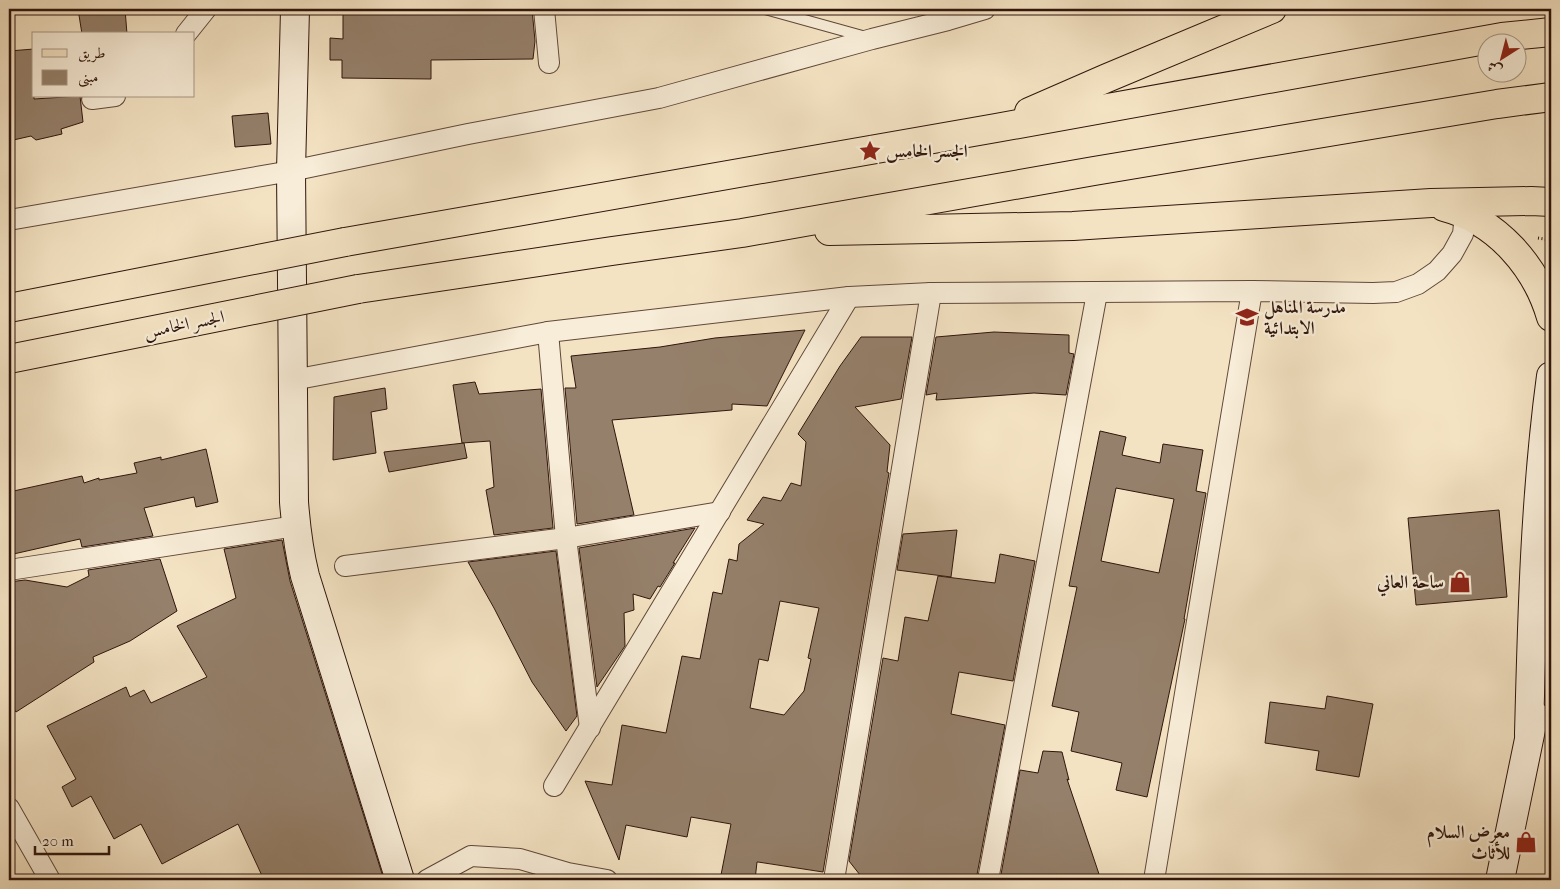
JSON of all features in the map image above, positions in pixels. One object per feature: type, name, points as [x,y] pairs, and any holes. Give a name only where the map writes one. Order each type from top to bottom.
[{"type":"main road","points":[[996,128],[1069,94],[1272,9]]},
{"type":"main road","points":[[9,308],[345,242],[1502,37],[1551,32]]},
{"type":"main road","points":[[742,233],[1094,171],[1497,104],[1551,97]]},
{"type":"main road","points":[[742,233],[1073,226],[1431,203],[1551,202]]},
{"type":"main road","points":[[1431,203],[1465,214],[1486,226],[1505,241],[1536,278],[1551,317]]},
{"type":"main road","name":"الجسر الخامس","points":[[9,359],[358,289],[742,233]]},
{"type":"street","points":[[188,32],[206,9]]},
{"type":"street","points":[[294,9],[291,171],[296,526],[299,551],[305,576],[400,880]]},
{"type":"street","points":[[544,9],[549,63]]},
{"type":"street","points":[[9,220],[291,171],[468,134],[659,98],[985,9]]},
{"type":"street","points":[[92,99],[100,98]]},
{"type":"street","points":[[293,380],[548,332],[850,297],[931,293],[1396,292],[1418,284],[1437,272],[1452,254],[1463,234],[1465,214]]},
{"type":"street","points":[[988,880],[1097,292]]},
{"type":"street","points":[[1154,880],[1252,292]]},
{"type":"street","points":[[834,880],[931,293]]},
{"type":"street","points":[[554,786],[850,297]]},
{"type":"street","points":[[548,332],[566,538],[590,728]]},
{"type":"street","points":[[1529,734],[1533,579],[1551,376]]},
{"type":"street","points":[[345,566],[566,538],[720,512]]},
{"type":"street","points":[[9,570],[296,526]]},
{"type":"street","points":[[1500,880],[1529,734],[1551,638]]},
{"type":"street","points":[[9,808],[50,880]]},
{"type":"street","points":[[427,880],[471,856],[520,859],[570,877],[607,880]]},
{"type":"lane","points":[[765,9],[872,39]]},
{"type":"building","points":[[78,9],[125,9],[127,32],[82,32]]},
{"type":"building","points":[[343,9],[532,9],[535,41],[533,59],[431,60],[431,79],[342,78],[342,60],[330,60],[330,38],[343,39]]},
{"type":"building","points":[[32,49],[32,98],[80,98],[83,122],[61,129],[62,134],[36,140],[31,136],[9,141],[9,51]]},
{"type":"building","points":[[268,113],[271,144],[235,147],[232,116]]},
{"type":"building","points":[[805,330],[767,406],[732,404],[732,410],[612,420],[634,515],[577,524],[565,388],[576,388],[571,356],[660,347],[715,338]]},
{"type":"building","points":[[994,332],[1069,335],[1069,353],[1074,354],[1066,395],[1034,393],[936,400],[937,393],[926,395],[936,337]]},
{"type":"building","points":[[861,337],[912,337],[901,399],[855,407],[890,445],[887,472],[889,473],[823,872],[757,862],[755,880],[720,880],[731,824],[691,817],[687,837],[626,825],[619,860],[585,781],[612,785],[622,725],[666,733],[682,656],[700,659],[713,592],[722,594],[729,559],[737,561],[739,544],[764,524],[747,520],[763,497],[781,501],[791,483],[801,486],[806,442],[798,434],[840,366]],"holes":[[[780,601],[819,608],[808,658],[811,659],[804,691],[784,715],[750,708],[759,659],[768,661]]]},
{"type":"building","points":[[475,382],[479,394],[541,389],[553,528],[494,535],[486,490],[494,487],[490,441],[462,443],[453,385]]},
{"type":"building","points":[[385,388],[387,409],[371,412],[376,453],[333,460],[334,397]]},
{"type":"building","points":[[1100,431],[1126,437],[1122,455],[1160,463],[1163,444],[1203,450],[1196,491],[1206,493],[1185,619],[1147,797],[1116,790],[1122,763],[1071,751],[1079,712],[1052,706],[1077,587],[1069,586]],"holes":[[[1116,488],[1174,499],[1159,573],[1101,561]]]},
{"type":"building","points":[[464,443],[467,458],[389,472],[384,452]]},
{"type":"building","points":[[206,449],[218,502],[196,507],[194,497],[144,508],[153,536],[82,547],[80,539],[9,555],[9,492],[82,476],[84,483],[99,478],[99,480],[137,473],[134,463],[161,457],[161,460]]},
{"type":"building","points":[[1499,510],[1507,597],[1416,605],[1408,518]]},
{"type":"building","points":[[695,528],[660,587],[658,586],[650,599],[633,594],[634,610],[624,613],[625,646],[597,687],[579,548]]},
{"type":"building","points":[[957,530],[951,577],[897,570],[903,534]]},
{"type":"building","points":[[282,540],[290,581],[384,880],[264,880],[238,824],[162,864],[141,824],[114,839],[91,796],[72,807],[62,787],[76,779],[47,726],[126,687],[130,697],[144,690],[151,703],[207,677],[177,626],[236,598],[224,549]]},
{"type":"building","points":[[556,551],[577,716],[566,731],[532,682],[468,562]]},
{"type":"building","points":[[1000,554],[1035,561],[1013,681],[959,672],[951,714],[1005,725],[976,880],[864,880],[849,861],[883,658],[898,661],[905,617],[928,621],[938,576],[995,583]]},
{"type":"building","points":[[160,559],[177,611],[130,641],[93,657],[94,662],[16,712],[9,701],[9,582],[25,580],[67,587],[89,576],[88,570]]},
{"type":"building","points":[[1327,696],[1373,704],[1359,777],[1316,770],[1319,751],[1265,743],[1270,702],[1325,709]]},
{"type":"building","points":[[1043,751],[1062,752],[1069,780],[1067,779],[1101,880],[1000,880],[1020,770],[1038,773]]},
{"type":"place","name":"الجسر الخامس","points":[[870,151]]},
{"type":"place","name":"مدرسة المناهل الابتدائية","points":[[1247,317]]},
{"type":"place","name":"ساحة العاني","points":[[1460,582]]},
{"type":"place","name":"معرض السلام للأثاث","points":[[1526,842]]}]
